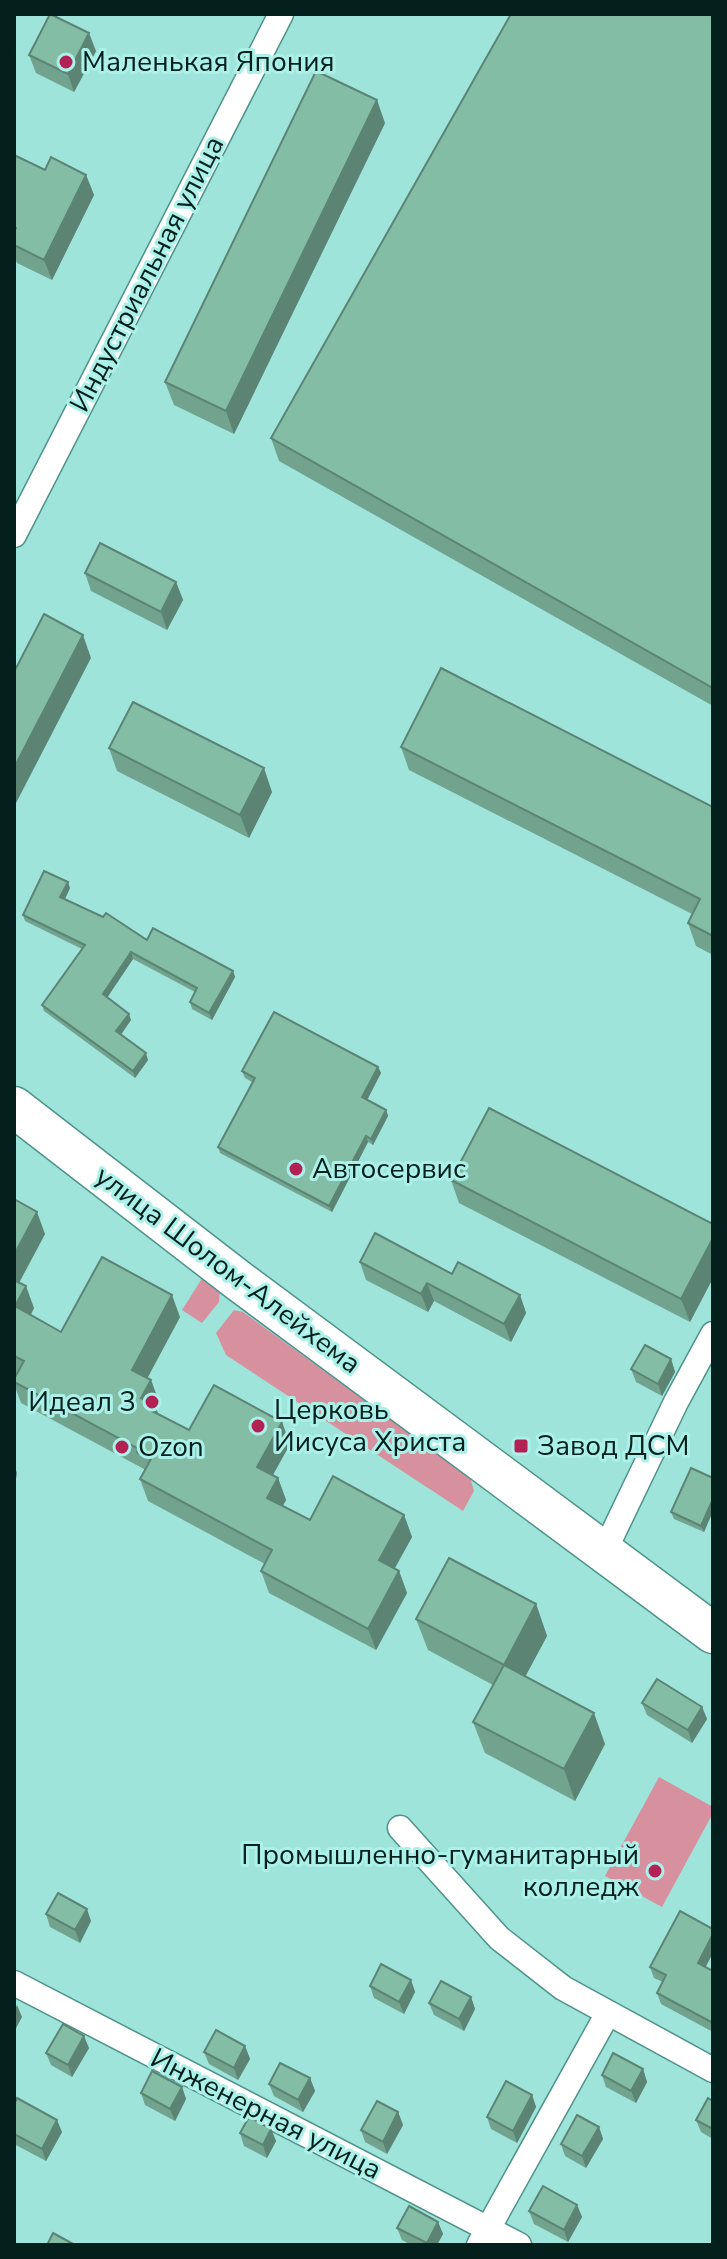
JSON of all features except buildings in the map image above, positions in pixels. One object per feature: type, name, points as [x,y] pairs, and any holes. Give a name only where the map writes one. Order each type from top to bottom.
[{"type":"main road","name":"улица Шолом-Алейхема","points":[[14,1107],[239,1281],[713,1633]]},
{"type":"street","name":"Индустриальная улица","points":[[14,535],[281,14]]},
{"type":"street","points":[[604,1552],[676,1402],[713,1334]]},
{"type":"street","points":[[400,1828],[499,1938],[563,1988],[713,2070]]},
{"type":"street","name":"Инженерная улица","points":[[14,1983],[484,2237],[519,2245]]},
{"type":"street","points":[[484,2237],[608,2013]]},
{"type":"shaded area","points":[[203,1277],[220,1289],[219,1302],[202,1323],[182,1310]]},
{"type":"shaded area","points":[[234,1310],[243,1312],[470,1477],[474,1491],[463,1511],[226,1355],[216,1333]]},
{"type":"shaded area","points":[[659,1777],[713,1807],[713,1813],[662,1907],[605,1876]]},
{"type":"place","name":"Маленькая Япония","points":[[66,62]]},
{"type":"place","name":"Автосервис","points":[[296,1169]]},
{"type":"place","name":"Идеал 3","points":[[152,1402]]},
{"type":"place","name":"Церковь Иисуса Христа","points":[[258,1426]]},
{"type":"place","name":"Завод ДСМ","points":[[521,1446]]},
{"type":"place","name":"Ozon","points":[[122,1447]]},
{"type":"place","name":"Промышленно-гуманитарный колледж","points":[[655,1871]]}]
